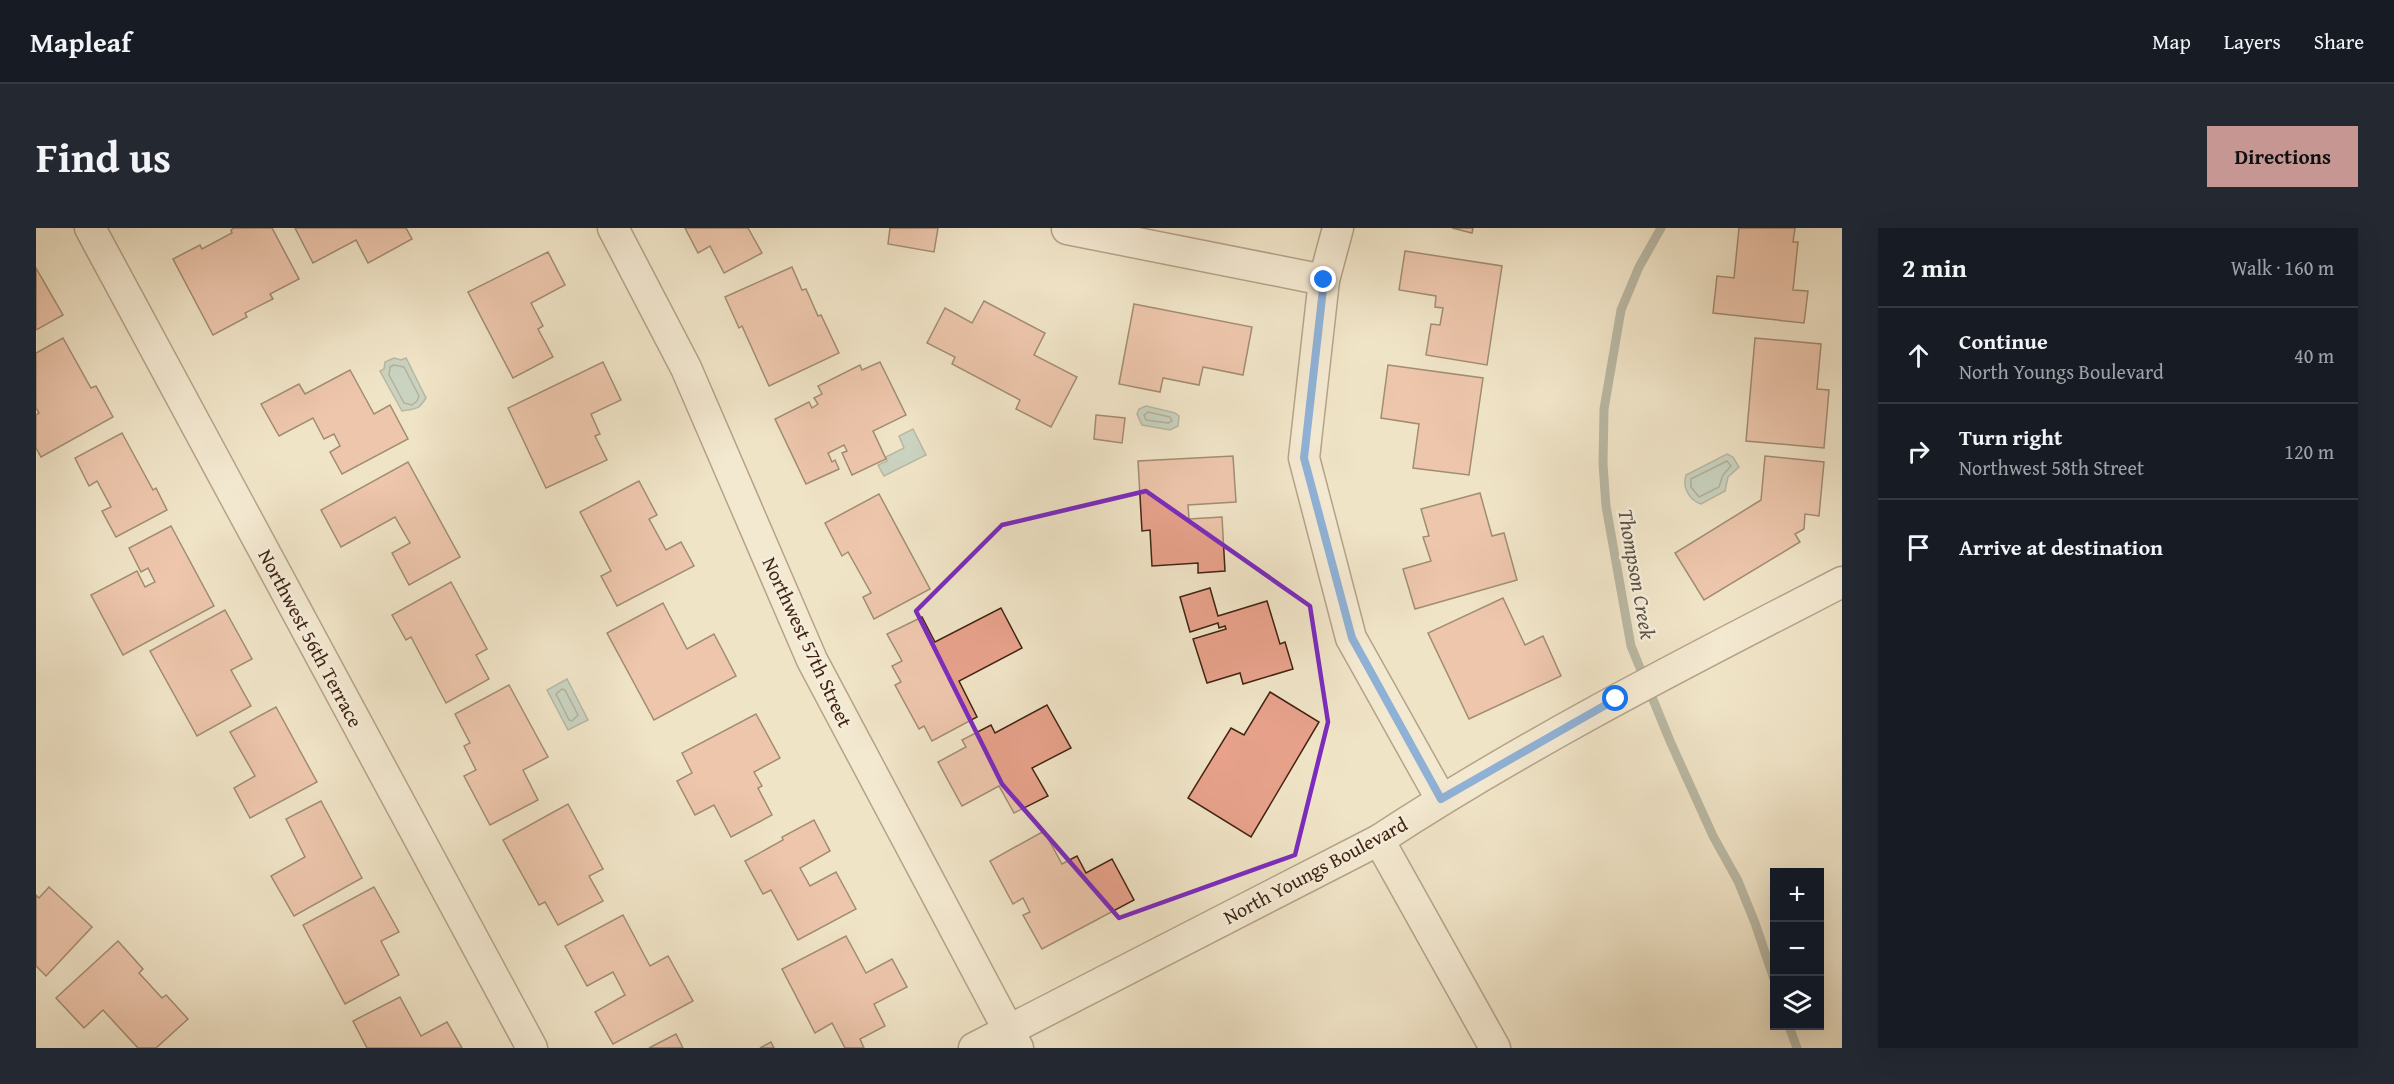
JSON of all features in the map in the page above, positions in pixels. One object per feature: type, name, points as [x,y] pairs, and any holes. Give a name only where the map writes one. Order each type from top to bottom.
[{"type":"street","name":"Northwest 56th Terrace","points":[[90,228],[532,1048]]},
{"type":"street","name":"Northwest 57th Street","points":[[613,228],[686,368],[812,660],[1013,1039]]},
{"type":"street","points":[[1338,228],[1324,280],[1304,458],[1352,638],[1441,799]]},
{"type":"street","points":[[1067,229],[1324,280]]},
{"type":"street","name":"North Youngs Boulevard","points":[[974,1048],[1013,1039],[1379,840],[1441,799],[1616,699],[1842,582]]},
{"type":"street","points":[[1379,840],[1495,1048]]},
{"type":"highlighted area","points":[[1146,491],[1310,606],[1328,722],[1295,855],[1119,918],[1002,784],[916,611],[1002,525]]},
{"type":"water","points":[[394,358],[401,360],[406,358],[426,398],[416,409],[402,411],[380,371],[384,369],[385,362]]},
{"type":"water","points":[[1146,406],[1175,413],[1179,416],[1178,426],[1170,430],[1142,425],[1137,414],[1139,409]]},
{"type":"water","points":[[913,429],[926,455],[884,476],[878,465],[887,461],[886,457],[904,448],[899,436]]},
{"type":"water","points":[[1727,454],[1733,457],[1739,467],[1728,477],[1725,491],[1701,504],[1697,502],[1686,488],[1686,475]]},
{"type":"water","points":[[567,679],[588,720],[568,730],[547,690]]},
{"type":"building","points":[[234,228],[272,228],[299,279],[270,294],[273,299],[245,313],[247,317],[213,335],[173,259],[200,245],[202,249],[232,233],[231,230]]},
{"type":"building","points":[[295,228],[406,228],[412,239],[368,263],[356,240],[313,263]]},
{"type":"building","points":[[685,228],[748,228],[762,253],[724,273],[710,246],[698,253]]},
{"type":"building","points":[[890,228],[938,228],[934,252],[888,244]]},
{"type":"building","points":[[1452,228],[1473,228],[1472,233]]},
{"type":"building","points":[[1739,228],[1795,228],[1793,242],[1798,242],[1793,290],[1808,291],[1804,323],[1713,313],[1717,276],[1734,278]]},
{"type":"building","points":[[1405,251],[1502,266],[1487,365],[1426,355],[1431,324],[1440,325],[1443,308],[1435,307],[1436,296],[1399,290]]},
{"type":"building","points":[[548,252],[565,285],[531,303],[543,326],[538,329],[553,357],[513,378],[468,292]]},
{"type":"building","points":[[792,267],[802,290],[806,289],[818,316],[821,315],[839,353],[769,386],[742,326],[739,328],[725,297]]},
{"type":"building","points":[[36,268],[63,315],[36,330]]},
{"type":"building","points":[[984,301],[1045,333],[1034,355],[1077,377],[1051,427],[1016,409],[1020,400],[952,364],[955,357],[927,343],[945,308],[972,323]]},
{"type":"building","points":[[1134,304],[1252,327],[1243,375],[1203,367],[1199,385],[1163,378],[1160,392],[1119,384]]},
{"type":"building","points":[[63,338],[91,388],[96,386],[113,417],[41,457],[36,448],[36,415],[39,413],[36,408],[36,353]]},
{"type":"building","points":[[1755,338],[1821,344],[1817,389],[1829,390],[1824,448],[1746,441]]},
{"type":"building","points":[[603,362],[621,400],[591,414],[600,434],[595,436],[607,460],[546,488],[508,408]]},
{"type":"building","points":[[880,362],[906,415],[873,431],[886,459],[852,475],[842,453],[847,451],[844,445],[828,453],[832,462],[835,460],[839,469],[806,484],[775,419],[809,402],[812,408],[818,404],[814,398],[822,394],[818,386],[860,365],[862,370]]},
{"type":"building","points":[[1388,365],[1483,378],[1469,475],[1413,468],[1419,424],[1381,418]]},
{"type":"building","points":[[350,370],[374,414],[390,405],[408,439],[342,474],[330,452],[340,446],[334,434],[324,439],[313,418],[279,436],[261,404],[299,384],[305,394]]},
{"type":"building","points":[[1096,415],[1125,418],[1122,443],[1094,439]]},
{"type":"building","points":[[122,433],[153,490],[156,488],[167,510],[116,537],[102,511],[111,507],[97,481],[89,486],[75,458]]},
{"type":"building","points":[[1233,456],[1236,502],[1188,505],[1189,519],[1222,517],[1225,571],[1198,573],[1198,563],[1152,566],[1150,530],[1142,531],[1138,461]]},
{"type":"building","points":[[1765,456],[1824,462],[1819,516],[1805,514],[1804,529],[1795,534],[1800,542],[1704,600],[1675,553],[1761,500]]},
{"type":"building","points":[[408,462],[460,557],[409,585],[392,553],[410,543],[395,517],[341,547],[321,510]]},
{"type":"building","points":[[639,481],[657,515],[649,519],[666,550],[681,542],[694,566],[617,606],[601,576],[611,571],[580,512]]},
{"type":"building","points":[[1480,493],[1492,536],[1504,533],[1517,580],[1415,609],[1403,569],[1431,561],[1423,537],[1429,536],[1421,509]]},
{"type":"building","points":[[879,494],[930,589],[874,619],[863,597],[871,593],[848,552],[842,556],[825,523]]},
{"type":"building","points":[[171,526],[214,606],[123,655],[91,595],[137,571],[145,587],[155,582],[148,568],[141,572],[129,548]]},
{"type":"building","points":[[451,582],[487,649],[476,655],[489,679],[446,703],[411,637],[406,640],[392,615]]},
{"type":"building","points":[[1210,588],[1218,616],[1267,601],[1280,644],[1285,642],[1293,669],[1243,684],[1240,673],[1207,683],[1193,639],[1226,629],[1225,626],[1219,628],[1218,623],[1190,632],[1180,597]]},
{"type":"building","points":[[1503,598],[1525,645],[1543,636],[1561,676],[1469,719],[1428,633]]},
{"type":"building","points":[[663,603],[687,649],[714,634],[736,676],[654,720],[607,633]]},
{"type":"building","points":[[1001,608],[1022,648],[959,681],[977,717],[932,741],[924,726],[919,729],[895,685],[901,682],[892,666],[902,661],[887,634],[922,617],[935,642]]},
{"type":"building","points":[[225,610],[252,659],[231,670],[251,706],[197,736],[150,651]]},
{"type":"building","points":[[509,685],[548,757],[523,770],[538,800],[490,825],[464,776],[476,770],[464,746],[470,743],[455,714]]},
{"type":"building","points":[[1270,692],[1319,722],[1251,837],[1188,798],[1231,728],[1244,735]]},
{"type":"building","points":[[1047,705],[1071,748],[1032,768],[1048,796],[1014,813],[999,786],[962,806],[938,762],[966,747],[962,740],[991,725],[995,733]]},
{"type":"building","points":[[276,707],[317,782],[250,818],[234,788],[255,776],[230,732]]},
{"type":"building","points":[[756,714],[780,758],[754,772],[762,786],[758,788],[772,815],[731,837],[714,805],[695,815],[677,781],[692,773],[682,753]]},
{"type":"building","points":[[321,801],[362,878],[294,916],[271,876],[305,857],[286,819]]},
{"type":"building","points":[[568,804],[603,869],[589,876],[603,901],[558,925],[545,902],[539,905],[503,840]]},
{"type":"building","points":[[814,820],[830,851],[800,868],[810,886],[836,872],[856,909],[798,940],[771,890],[763,894],[745,861]]},
{"type":"building","points":[[1044,831],[1062,864],[1077,856],[1086,873],[1112,859],[1134,900],[1042,949],[1023,915],[1030,912],[1023,898],[1013,904],[990,861]]},
{"type":"building","points":[[49,887],[92,927],[46,976],[36,966],[36,895],[39,898]]},
{"type":"building","points":[[374,887],[399,932],[381,941],[399,975],[345,1004],[303,925]]},
{"type":"building","points":[[623,915],[650,966],[668,956],[693,1001],[613,1044],[595,1012],[625,995],[613,972],[587,986],[565,946]]},
{"type":"building","points":[[846,936],[866,973],[892,959],[907,987],[874,1004],[885,1026],[860,1039],[864,1048],[845,1048],[832,1023],[815,1033],[782,969]]},
{"type":"building","points":[[118,941],[143,969],[139,973],[162,998],[166,995],[188,1019],[156,1048],[138,1048],[103,1010],[84,1028],[56,998]]},
{"type":"building","points":[[400,997],[421,1036],[447,1022],[462,1048],[367,1048],[353,1021]]},
{"type":"building","points":[[676,1034],[683,1048],[649,1048]]},
{"type":"building","points":[[771,1042],[774,1048],[760,1048]]},
{"type":"waterway","name":"Thompson Creek","points":[[1661,228],[1639,267],[1621,310],[1604,409],[1603,464],[1606,506],[1631,646],[1670,741],[1713,836],[1738,881],[1773,976]]},
{"type":"waterway","name":"Thompson Creek","points":[[1790,1030],[1797,1048]]},
{"type":"route","points":[[1324,280],[1304,458],[1352,638],[1441,799],[1616,699]]}]
